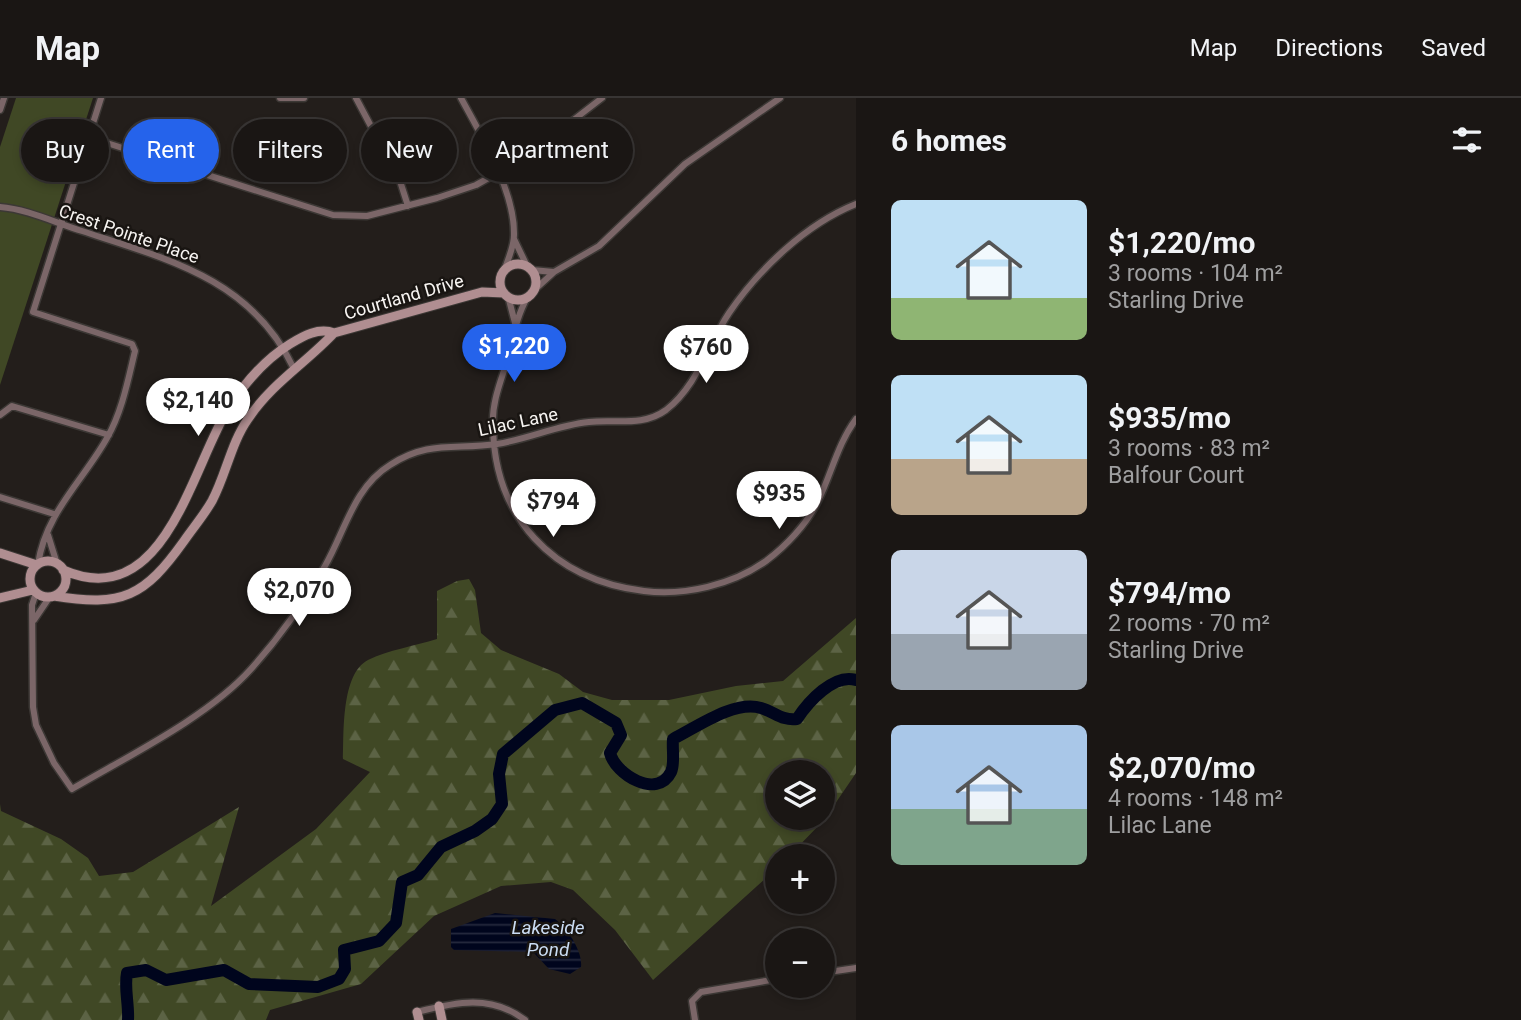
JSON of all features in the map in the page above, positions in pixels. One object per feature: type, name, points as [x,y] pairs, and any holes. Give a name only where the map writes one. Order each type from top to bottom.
[{"type":"street","points":[[0,110],[4,98]]},
{"type":"street","points":[[94,119],[101,98]]},
{"type":"street","points":[[280,98],[304,98]]},
{"type":"street","points":[[356,98],[400,181],[408,206]]},
{"type":"street","points":[[461,98],[471,119]]},
{"type":"street","points":[[575,119],[602,98]]},
{"type":"street","points":[[506,295],[518,299],[530,295],[554,272],[597,247],[678,170],[780,98]]},
{"type":"street","points":[[109,144],[335,215],[362,216],[408,206],[457,192],[480,182]]},
{"type":"street","points":[[33,622],[34,592],[30,574],[38,564],[54,514],[109,435],[135,351],[132,344],[33,312],[74,182]]},
{"type":"street","points":[[500,182],[514,237],[536,279],[515,323],[494,406],[494,444],[515,514],[542,549],[580,573],[619,586],[653,592],[716,584],[766,560],[806,521],[818,503],[856,419]]},
{"type":"street","name":"Lilac Lane","points":[[33,622],[33,707],[36,725],[54,763],[72,789],[201,711],[235,686],[253,668],[310,592],[361,494],[372,479],[389,465],[431,446],[494,444],[576,424],[653,418],[666,410],[694,380],[729,313],[780,255],[838,212],[856,204]]},
{"type":"street","name":"Crest Pointe Place","points":[[0,207],[153,254],[202,273],[230,291],[263,320],[284,347],[293,367]]},
{"type":"street","points":[[514,237],[502,275],[515,323]]},
{"type":"street","points":[[502,275],[512,265],[554,272]]},
{"type":"street","name":"Courtland Drive","points":[[482,292],[502,275]]},
{"type":"street","name":"Courtland Drive","points":[[60,567],[83,578],[110,579],[122,575],[143,560],[187,499],[227,410],[261,367],[284,347],[316,331],[334,333],[482,292],[506,295]]},
{"type":"street","name":"Courtland Drive","points":[[52,597],[95,602],[121,598],[158,576],[211,502],[246,421],[277,382],[334,333]]},
{"type":"street","points":[[0,415],[12,406],[109,435]]},
{"type":"street","points":[[0,497],[54,514]]},
{"type":"street","points":[[33,622],[66,583],[48,533]]},
{"type":"street","points":[[0,553],[38,564],[48,561],[60,567]]},
{"type":"street","points":[[0,598],[34,592],[52,597]]},
{"type":"street","points":[[835,971],[856,968]]},
{"type":"street","points":[[695,1020],[692,1001],[706,990],[765,981]]},
{"type":"street","points":[[418,1016],[439,1006],[482,1001],[504,1007],[525,1020]]},
{"type":"street","points":[[439,1006],[442,1020]]},
{"type":"green space","points":[[16,98],[93,98],[86,119],[21,119],[21,182],[66,182],[0,385],[0,147]]},
{"type":"green space","points":[[469,579],[475,590],[481,633],[501,650],[559,674],[583,692],[612,700],[669,700],[736,686],[783,681],[856,618],[856,773],[835,804],[835,760],[765,760],[765,830],[814,830],[801,844],[765,844],[765,879],[653,980],[615,930],[573,890],[551,882],[501,886],[434,916],[361,984],[270,1010],[266,1020],[0,1020],[0,804],[1,811],[61,839],[88,858],[99,876],[133,872],[239,807],[211,906],[316,829],[370,772],[343,759],[348,691],[359,667],[368,660],[437,639],[437,591],[457,581]]},
{"type":"water","name":"Lakeside Pond","points":[[495,913],[555,919],[573,940],[581,967],[570,974],[549,969],[533,952],[454,950],[451,947],[451,929]]},
{"type":"waterway","points":[[128,1020],[127,973],[146,970],[166,980],[224,970],[249,984],[318,987],[339,979],[345,969],[344,950],[379,941],[396,923],[402,882],[418,875],[441,847],[475,831],[492,819],[502,804],[499,774],[503,754],[555,710],[582,703],[616,723],[621,735],[610,753],[613,761],[637,781],[656,784],[665,780],[671,772],[673,739],[704,722],[728,711],[750,707],[761,708],[787,719],[797,719],[822,690],[839,681],[856,680]]}]
